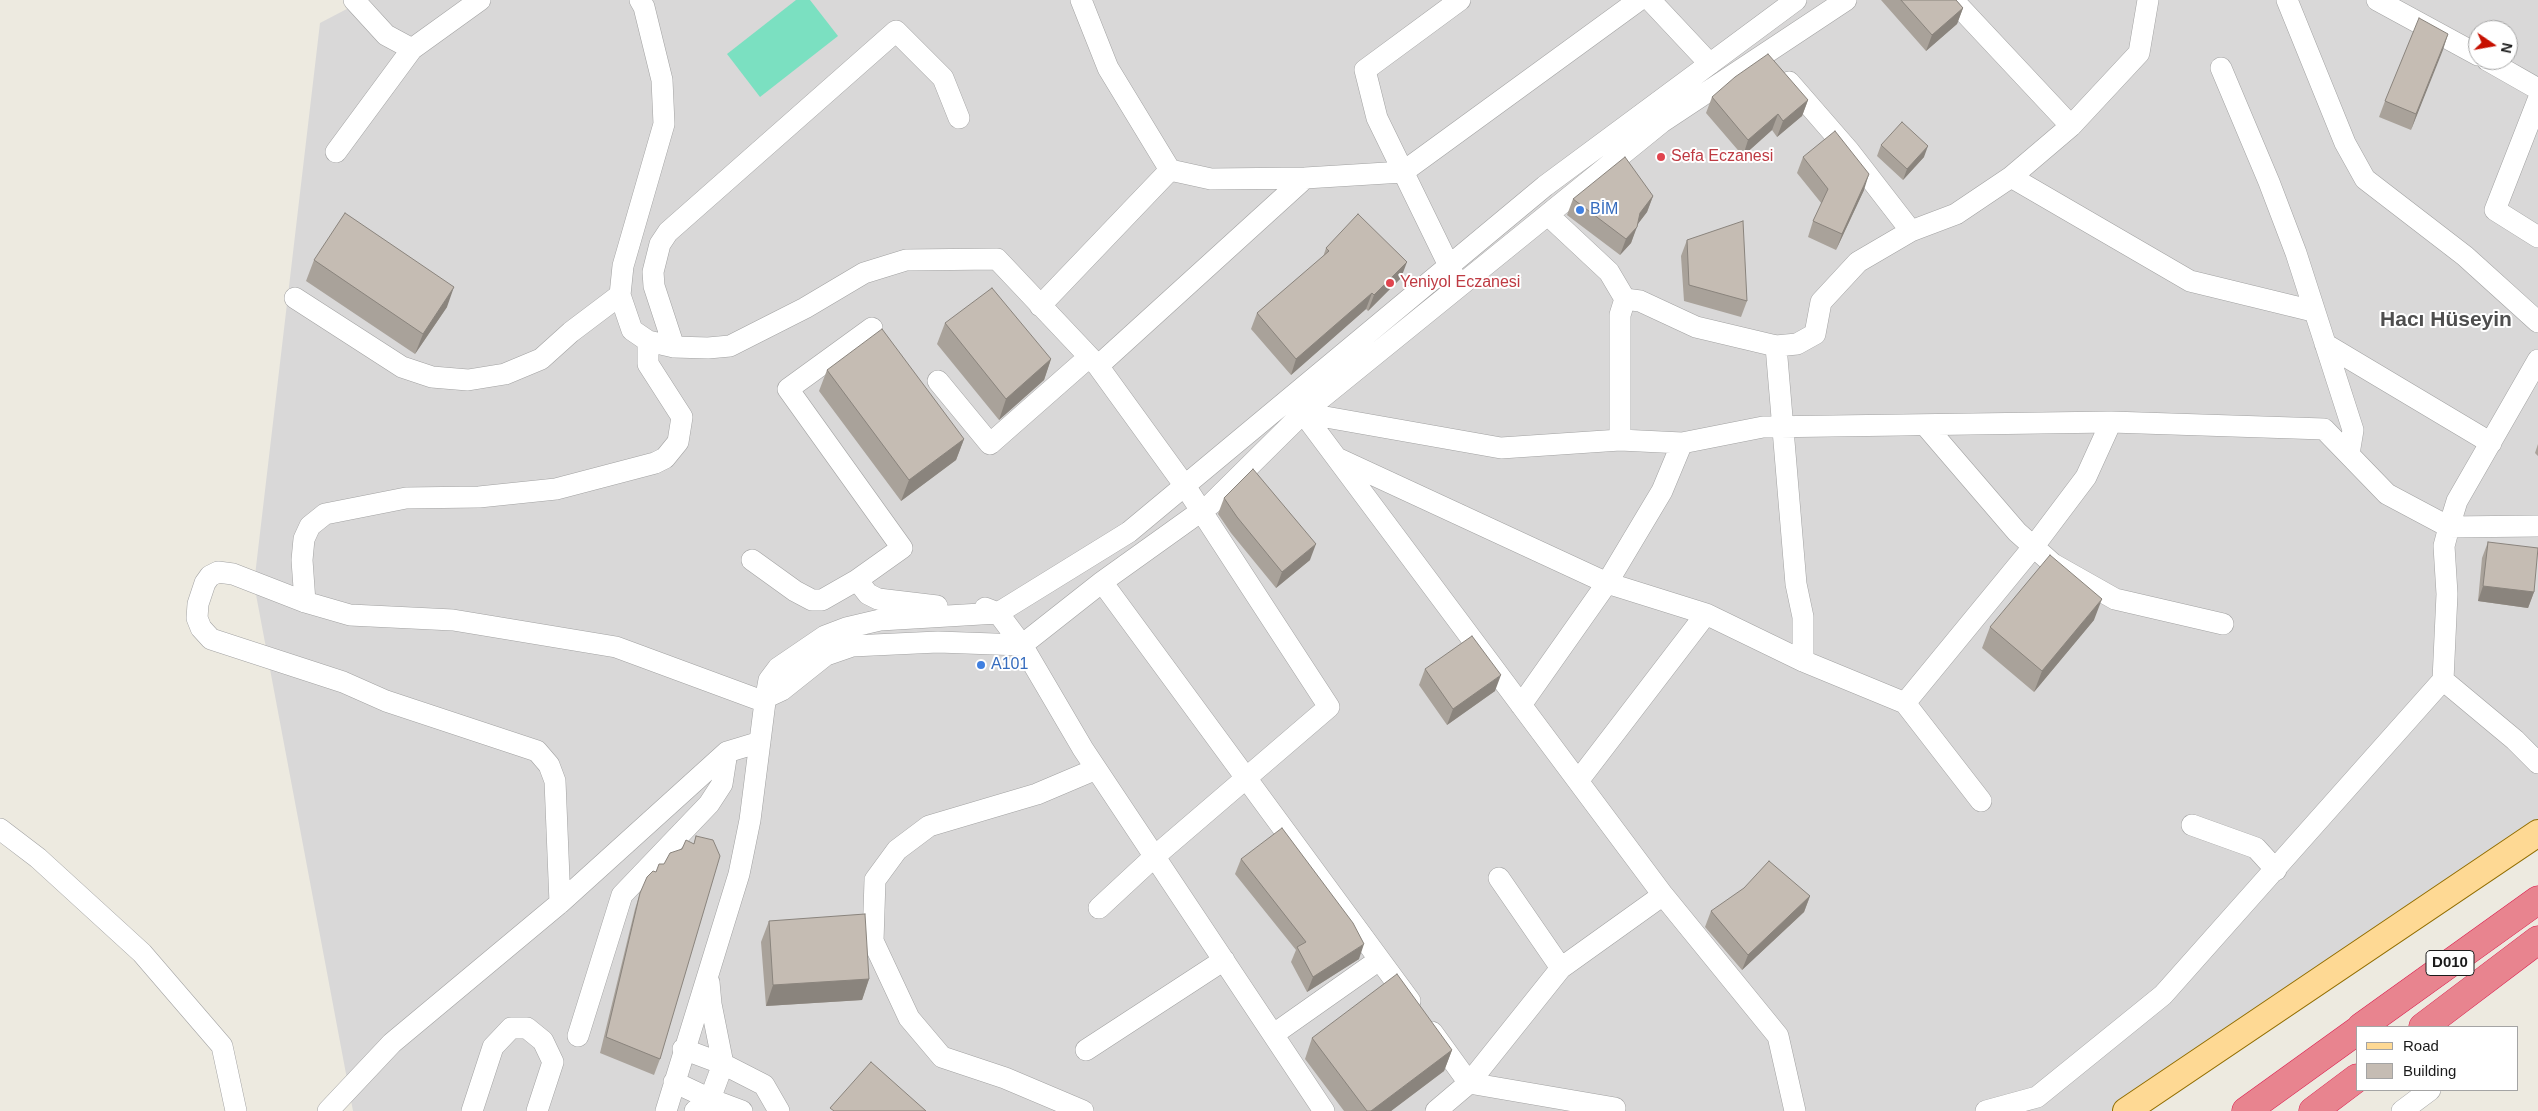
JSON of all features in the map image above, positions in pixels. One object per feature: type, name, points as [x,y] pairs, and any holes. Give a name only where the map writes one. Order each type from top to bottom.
[{"type":"highway","name":"D010","points":[[2363,1026],[2538,900]]},
{"type":"highway","name":"D010","points":[[2424,1026],[2538,940]]},
{"type":"highway","points":[[2247,1110],[2356,1032]]},
{"type":"highway","points":[[2313,1111],[2356,1079]]},
{"type":"main road","points":[[2126,1111],[2538,833]]},
{"type":"street","points":[[354,0],[386,36],[412,49]]},
{"type":"street","points":[[336,152],[412,49],[480,0]]},
{"type":"street","points":[[640,0],[662,80],[664,124],[623,266],[620,295],[632,330],[648,341],[674,347],[708,348],[730,346],[805,308],[864,273],[906,260],[997,259],[1093,361],[1185,486],[1329,707],[1154,857],[1099,908]]},
{"type":"street","points":[[1081,0],[1108,68],[1170,170],[1211,179],[1304,178],[1403,172],[1639,0]]},
{"type":"street","points":[[1460,0],[1365,70],[1377,118],[1460,286]]},
{"type":"street","points":[[1650,0],[1710,64]]},
{"type":"street","points":[[666,1111],[683,1049],[709,975],[739,874],[750,820],[769,680],[778,668],[826,636],[846,628],[880,620],[998,613],[1129,532],[1546,186],[1796,0]]},
{"type":"street","points":[[766,700],[782,690],[826,655],[852,646],[938,642],[1022,645],[1102,582],[1211,504],[1303,413],[1662,122],[1846,0]]},
{"type":"street","points":[[1953,0],[2070,126]]},
{"type":"street","points":[[1625,299],[1640,301],[1696,327],[1776,346],[1796,344],[1815,334],[1821,302],[1858,262],[1911,231],[1956,214],[2011,177],[2070,126],[2139,53],[2148,0]]},
{"type":"street","points":[[2287,0],[2344,143],[2366,179],[2465,256],[2538,322]]},
{"type":"street","points":[[2377,0],[2468,50]]},
{"type":"street","points":[[674,347],[654,286],[653,272],[658,251],[668,232],[896,31],[944,78],[959,118]]},
{"type":"street","points":[[1764,54],[1849,151],[1911,231]]},
{"type":"street","points":[[2221,68],[2269,182],[2296,253],[2313,311],[2353,430],[2349,454]]},
{"type":"street","points":[[2505,70],[2538,89]]},
{"type":"street","points":[[2538,100],[2495,210],[2538,237]]},
{"type":"street","points":[[1040,306],[1170,170]]},
{"type":"street","points":[[2011,177],[2190,281],[2313,311]]},
{"type":"street","points":[[938,381],[990,444],[1093,361],[1304,178]]},
{"type":"street","points":[[1548,215],[1609,272],[1625,299],[1620,315],[1620,440]]},
{"type":"street","points":[[295,298],[402,367],[432,377],[468,380],[505,374],[541,359],[571,332],[620,295]]},
{"type":"street","points":[[752,560],[795,591],[812,600],[822,600],[857,580],[902,548],[788,388],[872,328]]},
{"type":"street","points":[[305,602],[302,560],[304,539],[310,526],[325,514],[406,498],[479,497],[556,488],[655,464],[664,458],[678,442],[682,417],[648,364],[648,341]]},
{"type":"street","points":[[2325,344],[2491,443]]},
{"type":"street","points":[[1776,346],[1796,584],[1803,617],[1803,661]]},
{"type":"street","points":[[1986,1111],[2037,1097],[2163,995],[2443,680],[2447,594],[2444,546],[2449,527],[2457,501],[2538,360]]},
{"type":"street","points":[[1303,413],[1501,448],[1620,440],[1682,443],[1763,427],[2111,422],[2324,429],[2387,494],[2449,527],[2538,526]]},
{"type":"street","points":[[1303,413],[1663,895],[1778,1036],[1795,1111]]},
{"type":"street","points":[[1905,703],[2034,546],[2086,478],[2111,422]]},
{"type":"street","points":[[1926,425],[2017,532],[2053,564],[2115,598],[2224,624]]},
{"type":"street","points":[[1521,705],[1607,583],[1662,491],[1682,443]]},
{"type":"street","points":[[1336,458],[1607,583],[1706,614],[1803,661],[1905,703],[1981,801]]},
{"type":"street","points":[[560,903],[555,781],[549,765],[537,751],[386,701],[343,682],[211,638],[201,628],[197,618],[198,604],[205,583],[218,572],[233,574],[305,602],[350,615],[453,620],[616,647],[766,700]]},
{"type":"street","points":[[857,580],[868,594],[878,600],[945,607],[989,608],[998,613],[1022,645],[1096,769],[1324,1111]]},
{"type":"street","points":[[1102,582],[1469,1083],[1615,1108]]},
{"type":"street","points":[[1578,781],[1706,614]]},
{"type":"street","points":[[2443,680],[2515,740],[2538,763]]},
{"type":"street","points":[[328,1111],[392,1043],[560,903],[727,752],[760,742]]},
{"type":"street","points":[[578,1036],[622,895],[709,804],[722,784],[727,752]]},
{"type":"street","points":[[1083,1111],[1005,1078],[942,1057],[909,1018],[873,941],[875,880],[897,850],[929,826],[1037,794],[1096,769]]},
{"type":"street","points":[[2192,825],[2256,848],[2276,870]]},
{"type":"street","points":[[0,829],[38,858],[142,953],[222,1046],[236,1111]]},
{"type":"street","points":[[1499,878],[1561,968]]},
{"type":"street","points":[[1436,1111],[1469,1083],[1561,968],[1663,895]]},
{"type":"street","points":[[1086,1050],[1224,960]]},
{"type":"street","points":[[1274,1034],[1379,960]]},
{"type":"street","points":[[702,1105],[723,1064],[711,1004],[709,975]]},
{"type":"street","points":[[472,1111],[493,1047],[511,1028],[527,1028],[543,1040],[553,1062],[537,1111]]},
{"type":"street","points":[[683,1049],[723,1064],[764,1085],[780,1111]]},
{"type":"street","points":[[674,1082],[702,1105],[742,1111]]},
{"type":"street","points":[[2402,1111],[2429,1091]]},
{"type":"shaded area","points":[[364,0],[2538,0],[2538,840],[2111,1111],[353,1111],[254,584],[320,23]]},
{"type":"green space","points":[[796,0],[810,0],[838,36],[760,97],[727,54]]},
{"type":"building","points":[[1901,0],[1956,0],[1963,8],[1932,35]]},
{"type":"building","points":[[2419,18],[2448,34],[2416,114],[2385,101]]},
{"type":"building","points":[[1768,54],[1808,100],[1783,121],[1778,114],[1748,140],[1712,97],[1735,77]]},
{"type":"building","points":[[1902,122],[1928,146],[1907,169],[1881,145]]},
{"type":"building","points":[[1835,131],[1869,174],[1842,234],[1813,221],[1828,189],[1803,157]]},
{"type":"building","points":[[1625,157],[1653,196],[1640,213],[1637,227],[1626,239],[1573,199]]},
{"type":"building","points":[[345,213],[454,287],[423,334],[314,260]]},
{"type":"building","points":[[1358,214],[1407,262],[1374,295],[1372,293],[1296,359],[1257,313],[1329,251],[1326,248]]},
{"type":"building","points":[[1743,221],[1747,301],[1689,285],[1687,240]]},
{"type":"building","points":[[992,288],[1051,359],[1006,399],[945,323]]},
{"type":"building","points":[[882,329],[964,439],[909,480],[827,370]]},
{"type":"building","points":[[1253,469],[1316,544],[1282,572],[1224,498]]},
{"type":"building","points":[[2488,542],[2538,548],[2534,592],[2483,586]]},
{"type":"building","points":[[2050,555],[2102,599],[2042,671],[1990,627]]},
{"type":"building","points":[[1472,636],[1501,675],[1453,709],[1425,669]]},
{"type":"building","points":[[1282,828],[1353,923],[1364,944],[1313,977],[1297,947],[1306,942],[1241,859]]},
{"type":"building","points":[[696,836],[713,840],[720,856],[660,1059],[606,1037],[640,893],[647,877],[653,871],[656,872],[659,864],[664,864],[670,853],[682,849],[686,840],[694,844]]},
{"type":"building","points":[[1769,861],[1810,896],[1748,955],[1711,911],[1744,888]]},
{"type":"building","points":[[865,914],[869,979],[773,985],[769,921]]},
{"type":"building","points":[[1397,974],[1452,1050],[1371,1111],[1367,1111],[1312,1038]]},
{"type":"building","points":[[871,1062],[926,1111],[834,1111],[830,1108]]},
{"type":"place","name":"Sefa Eczanesi","points":[[1661,157]]},
{"type":"place","name":"BİM","points":[[1580,210]]},
{"type":"place","name":"Yeniyol Eczanesi","points":[[1390,283]]},
{"type":"place","name":"A101","points":[[981,665]]},
{"type":"district","name":"Hacı Hüseyin","points":[[2446,320]]}]
